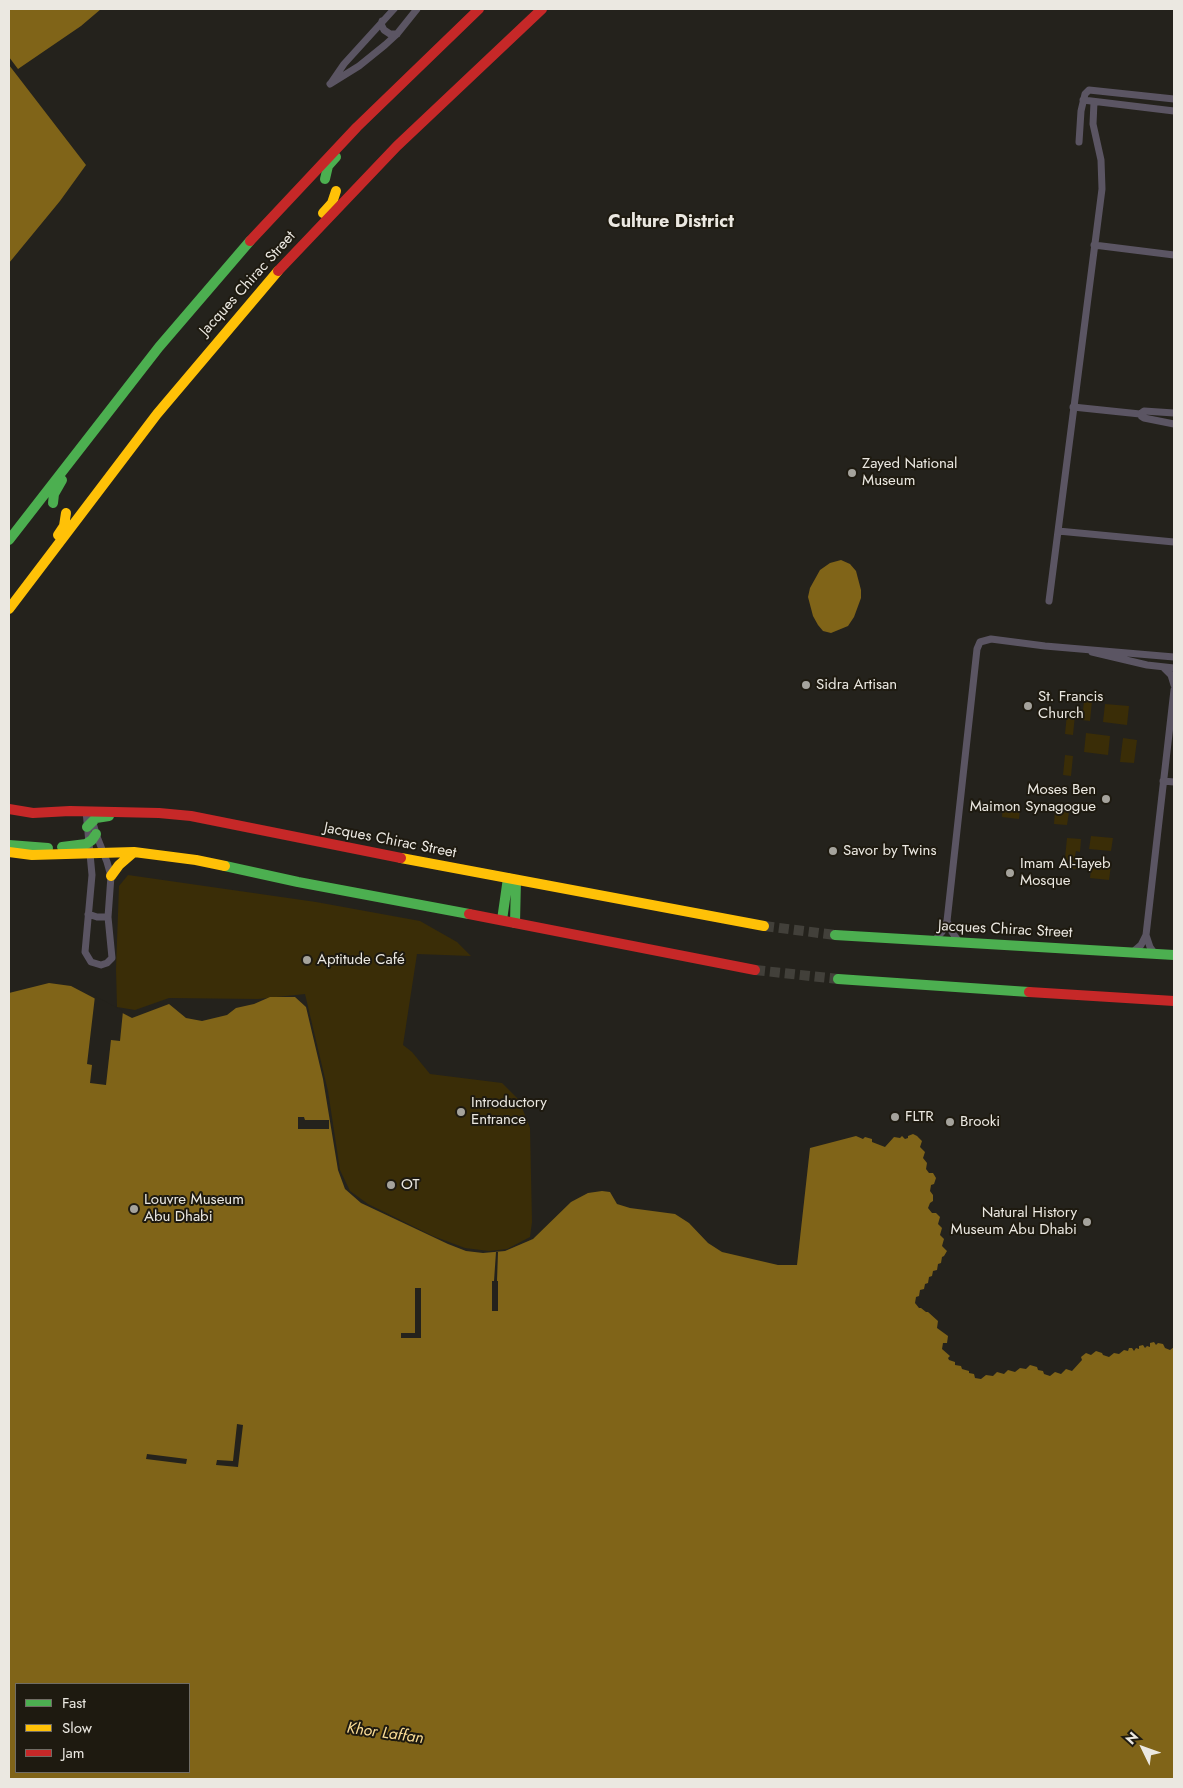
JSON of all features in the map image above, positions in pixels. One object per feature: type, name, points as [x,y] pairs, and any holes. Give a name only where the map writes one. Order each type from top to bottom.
[{"type":"street","points":[[394,9],[344,64],[330,84],[359,66],[397,34],[417,9]]},
{"type":"street","name":"Jacques Chirac Street","points":[[9,540],[110,409],[206,290],[316,170],[404,80],[479,9]]},
{"type":"street","name":"Jacques Chirac Street","points":[[10,608],[163,407],[274,276],[345,200],[434,110],[542,9]]},
{"type":"street","points":[[382,21],[381,24],[384,30],[390,34],[397,34]]},
{"type":"street","points":[[325,179],[326,170],[331,162],[392,100],[404,80]]},
{"type":"street","points":[[1079,142],[1083,100],[1086,92],[1090,89],[1174,99]]},
{"type":"street","points":[[1083,100],[1174,111]]},
{"type":"street","points":[[1049,601],[1103,174],[1093,124],[1094,102]]},
{"type":"street","points":[[316,170],[345,200]]},
{"type":"street","points":[[274,276],[282,258],[329,207],[336,191]]},
{"type":"street","points":[[1094,245],[1174,255]]},
{"type":"street","points":[[1074,407],[1140,414],[1143,418],[1174,424]]},
{"type":"street","points":[[53,503],[58,484],[97,435],[110,409]]},
{"type":"street","points":[[1140,414],[1144,410],[1174,413]]},
{"type":"street","points":[[43,495],[76,521]]},
{"type":"street","points":[[10,608],[18,588],[62,530],[66,513]]},
{"type":"street","points":[[1058,531],[1174,542]]},
{"type":"street","points":[[934,941],[942,932],[947,921],[978,645],[984,640],[991,639],[1174,658]]},
{"type":"street","points":[[1085,650],[1102,656],[1174,668]]},
{"type":"street","points":[[1162,667],[1171,676],[1174,685]]},
{"type":"street","points":[[1133,952],[1141,945],[1146,935],[1174,690]]},
{"type":"street","points":[[1164,781],[1174,782]]},
{"type":"street","name":"Jacques Chirac Street","points":[[9,809],[33,813],[89,817],[160,813],[208,820],[764,926]]},
{"type":"street","points":[[89,817],[111,876],[108,918],[112,958],[104,964],[97,965],[91,962],[85,952],[92,881],[89,817]]},
{"type":"street","points":[[89,848],[96,834]]},
{"type":"street","points":[[9,845],[45,848],[80,846],[102,852],[134,852],[196,860],[298,882],[515,922],[755,970]]},
{"type":"street","points":[[9,852],[32,855],[89,848]]},
{"type":"street","points":[[111,876],[123,860],[134,852]]},
{"type":"street","points":[[502,920],[512,879]]},
{"type":"street","points":[[512,879],[515,922]]},
{"type":"street","points":[[88,914],[108,918]]},
{"type":"street","points":[[947,921],[959,942]]},
{"type":"street","name":"Jacques Chirac Street","points":[[835,935],[1174,955]]},
{"type":"street","points":[[1146,935],[1148,943],[1155,954]]},
{"type":"street","points":[[838,980],[1174,1001]]},
{"type":"shaded area","points":[[1084,701],[1092,701],[1090,721],[1082,720]]},
{"type":"shaded area","points":[[1105,704],[1129,706],[1127,725],[1103,722]]},
{"type":"shaded area","points":[[1067,714],[1075,715],[1073,735],[1065,734]]},
{"type":"shaded area","points":[[1086,733],[1110,736],[1108,755],[1084,752]]},
{"type":"shaded area","points":[[1123,738],[1137,740],[1134,763],[1120,762]]},
{"type":"shaded area","points":[[1065,755],[1073,756],[1071,776],[1063,775]]},
{"type":"shaded area","points":[[1003,807],[1020,809],[1019,819],[1002,817]]},
{"type":"shaded area","points":[[1055,810],[1069,812],[1067,825],[1054,824]]},
{"type":"shaded area","points":[[1091,836],[1113,838],[1111,851],[1089,849]]},
{"type":"shaded area","points":[[1067,838],[1081,839],[1080,852],[1076,851],[1075,856],[1079,857],[1078,869],[1064,868]]},
{"type":"shaded area","points":[[1092,863],[1111,865],[1109,880],[1090,878]]},
{"type":"shaded area","points":[[128,875],[316,902],[420,921],[457,942],[471,956],[417,954],[403,1045],[412,1052],[430,1074],[502,1083],[519,1100],[530,1128],[532,1222],[530,1237],[507,1249],[489,1251],[465,1248],[433,1236],[368,1204],[350,1191],[340,1170],[328,1091],[305,994],[258,999],[169,998],[135,1010],[117,1007],[116,969],[119,886]]},
{"type":"water","points":[[9,9],[101,9],[81,26],[18,69],[9,57]]},
{"type":"water","points":[[9,65],[86,165],[60,201],[9,263]]},
{"type":"water","points":[[841,560],[850,564],[856,571],[861,598],[854,617],[848,626],[831,633],[823,631],[818,625],[813,616],[808,597],[810,588],[820,570],[830,563]]},
{"type":"water","name":"Khor Laffan","points":[[49,983],[71,986],[132,1018],[169,1004],[186,1018],[202,1021],[227,1015],[236,1008],[254,1004],[270,997],[295,997],[306,1007],[323,1079],[338,1170],[345,1189],[361,1203],[466,1251],[483,1253],[505,1251],[533,1239],[571,1202],[588,1193],[602,1191],[610,1192],[617,1204],[630,1208],[675,1214],[689,1223],[708,1243],[722,1252],[778,1265],[797,1265],[810,1148],[856,1136],[863,1139],[865,1137],[872,1139],[872,1142],[885,1147],[894,1137],[900,1138],[902,1136],[905,1139],[913,1134],[922,1141],[920,1147],[925,1152],[923,1158],[927,1163],[926,1169],[929,1173],[933,1173],[936,1178],[934,1184],[931,1185],[930,1191],[933,1195],[933,1201],[928,1208],[932,1213],[936,1213],[940,1217],[938,1224],[942,1228],[940,1235],[944,1239],[942,1246],[947,1251],[942,1257],[941,1263],[938,1264],[937,1270],[933,1271],[932,1276],[929,1277],[924,1289],[920,1290],[915,1303],[938,1321],[937,1328],[948,1336],[947,1343],[943,1343],[942,1349],[950,1356],[949,1360],[955,1362],[955,1365],[961,1366],[962,1369],[974,1374],[975,1378],[981,1379],[986,1375],[993,1376],[997,1372],[1004,1374],[1008,1370],[1015,1372],[1020,1368],[1026,1369],[1030,1365],[1037,1367],[1038,1370],[1050,1376],[1055,1372],[1061,1374],[1066,1369],[1072,1371],[1086,1353],[1091,1355],[1096,1351],[1109,1357],[1114,1353],[1119,1354],[1124,1350],[1128,1351],[1129,1348],[1132,1348],[1134,1351],[1143,1345],[1145,1348],[1147,1346],[1150,1347],[1150,1343],[1154,1342],[1156,1345],[1158,1343],[1163,1344],[1165,1348],[1170,1350],[1174,1347],[1174,1779],[9,1779],[9,993]]},
{"type":"pier","points":[[95,996],[123,1011],[120,1041],[111,1040],[106,1085],[90,1083],[92,1065],[87,1064]]},
{"type":"pier","points":[[298,1117],[304,1117],[305,1120],[329,1120],[329,1129],[298,1129]]},
{"type":"pier","points":[[496,1252],[498,1252],[498,1311],[492,1311],[492,1281],[494,1281]]},
{"type":"pier","points":[[415,1288],[421,1288],[421,1338],[401,1338],[401,1333],[415,1333]]},
{"type":"pier","points":[[237,1424],[243,1425],[238,1467],[216,1465],[217,1460],[233,1461]]},
{"type":"pier","points":[[147,1454],[187,1459],[186,1464],[146,1459]]},
{"type":"tunnel","points":[[764,926],[835,935]]},
{"type":"tunnel","points":[[755,970],[838,979]]},
{"type":"traffic: fast","points":[[325,179],[328,166],[336,157]]},
{"type":"traffic: fast","points":[[9,540],[159,347],[250,241]]},
{"type":"traffic: fast","points":[[53,503],[54,494],[62,480]]},
{"type":"traffic: fast","points":[[87,827],[96,818],[109,816]]},
{"type":"traffic: fast","points":[[62,847],[86,844],[96,834]]},
{"type":"traffic: fast","points":[[9,845],[48,848]]},
{"type":"traffic: fast","points":[[225,866],[298,882],[469,914]]},
{"type":"traffic: fast","points":[[502,920],[508,878]]},
{"type":"traffic: fast","points":[[515,923],[516,880]]},
{"type":"traffic: fast","points":[[835,935],[1174,955]]},
{"type":"traffic: fast","points":[[838,979],[1029,992]]},
{"type":"traffic: slow","points":[[323,213],[332,203],[336,191]]},
{"type":"traffic: slow","points":[[9,609],[157,414],[278,271]]},
{"type":"traffic: slow","points":[[58,535],[64,526],[66,513]]},
{"type":"traffic: slow","points":[[9,852],[32,855],[134,852],[196,860],[225,866]]},
{"type":"traffic: slow","points":[[111,876],[119,865],[134,852]]},
{"type":"traffic: slow","points":[[401,858],[764,926]]},
{"type":"traffic: jam","points":[[250,241],[357,127],[479,9]]},
{"type":"traffic: jam","points":[[278,271],[397,146],[542,9]]},
{"type":"traffic: jam","points":[[9,809],[33,813],[70,811],[159,813],[191,816],[401,858]]},
{"type":"traffic: jam","points":[[469,914],[755,970]]},
{"type":"traffic: jam","points":[[1029,992],[1174,1001]]},
{"type":"place","name":"Zayed National Museum","points":[[852,473]]},
{"type":"place","name":"Sidra Artisan","points":[[806,685]]},
{"type":"place","name":"St. Francis Church","points":[[1028,706]]},
{"type":"place","name":"Moses Ben Maimon Synagogue","points":[[1106,799]]},
{"type":"place","name":"Savor by Twins","points":[[833,851]]},
{"type":"place","name":"Imam Al-Tayeb Mosque","points":[[1010,873]]},
{"type":"place","name":"Aptitude Café","points":[[307,960]]},
{"type":"place","name":"Introductory Entrance","points":[[461,1112]]},
{"type":"place","name":"FLTR","points":[[895,1117]]},
{"type":"place","name":"Brooki","points":[[950,1122]]},
{"type":"place","name":"OT","points":[[391,1185]]},
{"type":"place","name":"Louvre Museum Abu Dhabi","points":[[134,1209]]},
{"type":"place","name":"Natural History Museum Abu Dhabi","points":[[1087,1222]]},
{"type":"district","name":"Culture District","points":[[671,223]]}]
